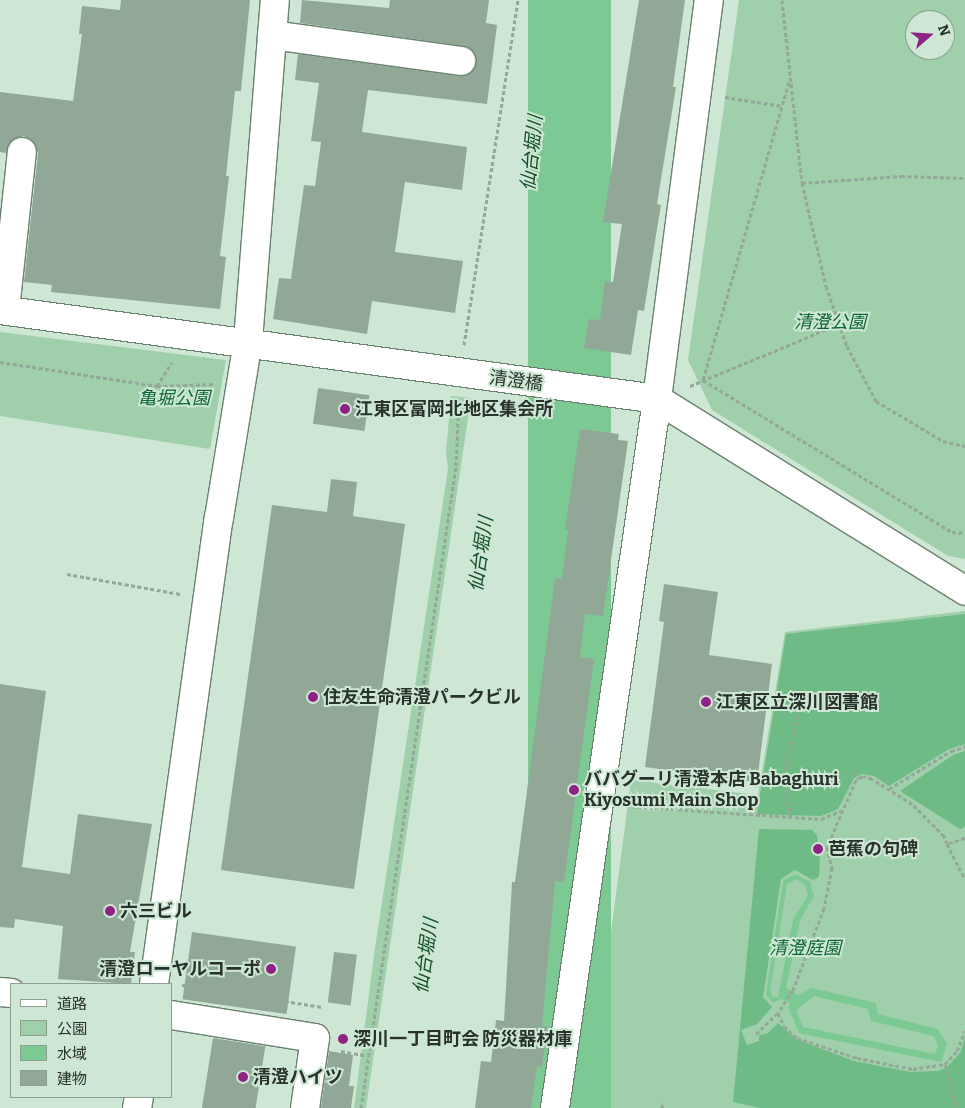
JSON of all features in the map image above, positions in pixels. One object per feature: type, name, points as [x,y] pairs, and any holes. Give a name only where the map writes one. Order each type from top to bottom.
[{"type":"street","points":[[165,983],[219,518],[248,342],[275,0]]},
{"type":"street","points":[[555,1108],[657,399],[710,0]]},
{"type":"street","points":[[272,35],[462,61]]},
{"type":"street","points":[[2,310],[9,183],[22,152]]},
{"type":"street","name":"清澄橋","points":[[2,310],[657,399]]},
{"type":"street","points":[[657,399],[965,591]]},
{"type":"street","points":[[172,1016],[315,1038],[306,1108]]},
{"type":"path","points":[[361,1108],[456,466],[463,372],[518,0]]},
{"type":"path","points":[[782,0],[789,82],[802,183],[826,286],[839,324],[876,401],[943,442],[965,446]]},
{"type":"path","points":[[703,380],[789,82]]},
{"type":"path","points":[[714,95],[782,106]]},
{"type":"path","points":[[802,183],[901,176],[965,178]]},
{"type":"path","points":[[683,389],[839,324]]},
{"type":"path","points":[[157,386],[175,358]]},
{"type":"path","points":[[0,362],[157,386],[225,384]]},
{"type":"path","points":[[703,380],[952,532],[965,533]]},
{"type":"path","points":[[67,574],[184,595]]},
{"type":"path","points":[[791,818],[784,776],[798,713]]},
{"type":"path","points":[[889,789],[951,751],[965,747]]},
{"type":"path","points":[[855,771],[860,778]]},
{"type":"path","points":[[860,778],[872,778],[912,804],[944,836],[965,879]]},
{"type":"path","points":[[756,1034],[778,1013],[793,990],[824,908],[832,868],[827,847],[841,811],[860,778]]},
{"type":"path","points":[[622,806],[820,819],[841,811]]},
{"type":"path","points":[[947,844],[965,838]]},
{"type":"path","points":[[172,985],[322,1007]]},
{"type":"path","points":[[778,1013],[784,1026],[797,1038],[857,1058],[913,1069],[945,1064],[957,1051],[965,1030]]},
{"type":"path","points":[[334,1050],[368,1056]]},
{"type":"path","points":[[945,1064],[957,1108]]},
{"type":"path","points":[[662,1108],[663,1101]]},
{"type":"green space","name":"清澄公園","points":[[739,0],[965,0],[965,559],[948,556],[712,410],[688,360]]},
{"type":"green space","name":"亀堀公園","points":[[0,332],[226,360],[210,449],[0,416]]},
{"type":"green space","points":[[451,396],[471,398],[366,1108],[354,1108],[375,948],[448,469],[446,451]]},
{"type":"green space","name":"清澄庭園","points":[[965,611],[965,1108],[588,1108],[631,780],[758,795],[785,632]]},
{"type":"shaded area","points":[[965,614],[965,744],[949,749],[889,786],[874,776],[862,774],[854,778],[838,809],[821,816],[757,814],[786,634]]},
{"type":"shaded area","points":[[965,751],[965,827],[960,829],[900,791],[953,755]]},
{"type":"shaded area","points":[[759,829],[812,830],[817,835],[820,860],[819,877],[813,880],[795,870],[781,879],[763,997],[772,1007],[757,1024],[741,1030],[747,1045],[759,1041],[759,1035],[768,1033],[778,1023],[796,1039],[854,1061],[910,1072],[938,1071],[947,1067],[960,1053],[965,1038],[965,1108],[760,1108],[733,1102]]},
{"type":"water","name":"仙台堀川","points":[[528,0],[611,0],[611,1108],[528,1108]]},
{"type":"water","points":[[796,874],[810,882],[814,896],[800,920],[786,988],[798,995],[812,988],[876,1003],[878,1014],[938,1029],[947,1044],[941,1062],[799,1033],[788,1007],[790,1003],[781,999],[773,1003],[766,995],[783,881]],"holes":[[[797,879],[805,885],[808,895],[793,920],[778,997],[773,997],[770,991],[787,884]],[[814,996],[868,1009],[871,1021],[934,1036],[938,1046],[935,1054],[803,1027],[796,1010]]]},
{"type":"building","points":[[121,0],[250,0],[241,91],[235,91],[226,176],[229,176],[220,256],[226,257],[220,309],[51,292],[52,285],[24,282],[38,153],[32,140],[23,136],[10,142],[6,153],[0,152],[0,92],[73,101],[82,34],[79,34],[82,6],[120,10]]},
{"type":"building","points":[[302,0],[389,8],[390,0],[489,0],[486,23],[497,25],[487,104],[368,90],[362,132],[467,147],[462,190],[405,182],[395,252],[463,261],[455,313],[372,301],[367,334],[273,319],[279,278],[291,279],[304,185],[315,186],[321,142],[311,141],[319,83],[295,80],[298,54],[459,76],[473,71],[476,63],[471,49],[463,46],[300,23]]},
{"type":"building","points":[[639,0],[685,0],[673,87],[676,87],[657,204],[661,205],[644,311],[638,310],[631,355],[584,348],[589,319],[600,320],[605,281],[613,282],[622,224],[603,222]]},
{"type":"building","points":[[318,388],[369,395],[364,431],[313,424]]},
{"type":"building","points":[[580,429],[619,434],[618,440],[628,441],[603,616],[585,614],[580,657],[594,659],[564,882],[555,881],[542,1026],[547,1026],[542,1067],[537,1066],[531,1108],[475,1108],[481,1061],[491,1062],[496,1020],[504,1021],[512,882],[515,882],[555,578],[562,579],[568,530],[565,529]]},
{"type":"building","name":"住友生命清澄パークビル","points":[[331,479],[357,482],[353,516],[405,524],[354,889],[221,870],[272,505],[327,512]]},
{"type":"building","points":[[664,584],[718,592],[709,655],[772,664],[757,782],[645,767],[664,622],[659,621]]},
{"type":"building","points":[[0,684],[46,691],[22,867],[70,874],[78,814],[152,824],[130,952],[135,952],[131,983],[58,979],[63,926],[15,919],[14,928],[0,927]]},
{"type":"building","name":"清澄ローヤルコーポ","points":[[192,932],[296,947],[287,1014],[183,999]]},
{"type":"building","points":[[334,952],[357,955],[351,1005],[328,1003]]},
{"type":"building","name":"清澄ハイツ","points":[[213,1038],[265,1046],[256,1108],[202,1108]]},
{"type":"building","points":[[329,1051],[353,1055],[349,1086],[354,1086],[351,1108],[321,1108]]},
{"type":"place","name":"江東区富岡北地区集会所","points":[[345,409]]},
{"type":"place","name":"住友生命清澄パークビル","points":[[313,697]]},
{"type":"place","name":"江東区立深川図書館","points":[[706,702]]},
{"type":"place","name":"ババグーリ清澄本店 Babaghuri Kiyosumi Main Shop","points":[[574,790]]},
{"type":"place","name":"芭蕉の句碑","points":[[818,849]]},
{"type":"place","name":"六三ビル","points":[[110,911]]},
{"type":"place","name":"清澄ローヤルコーポ","points":[[271,969]]},
{"type":"place","name":"深川一丁目町会 防災器材庫","points":[[343,1039]]},
{"type":"place","name":"清澄ハイツ","points":[[243,1077]]}]
